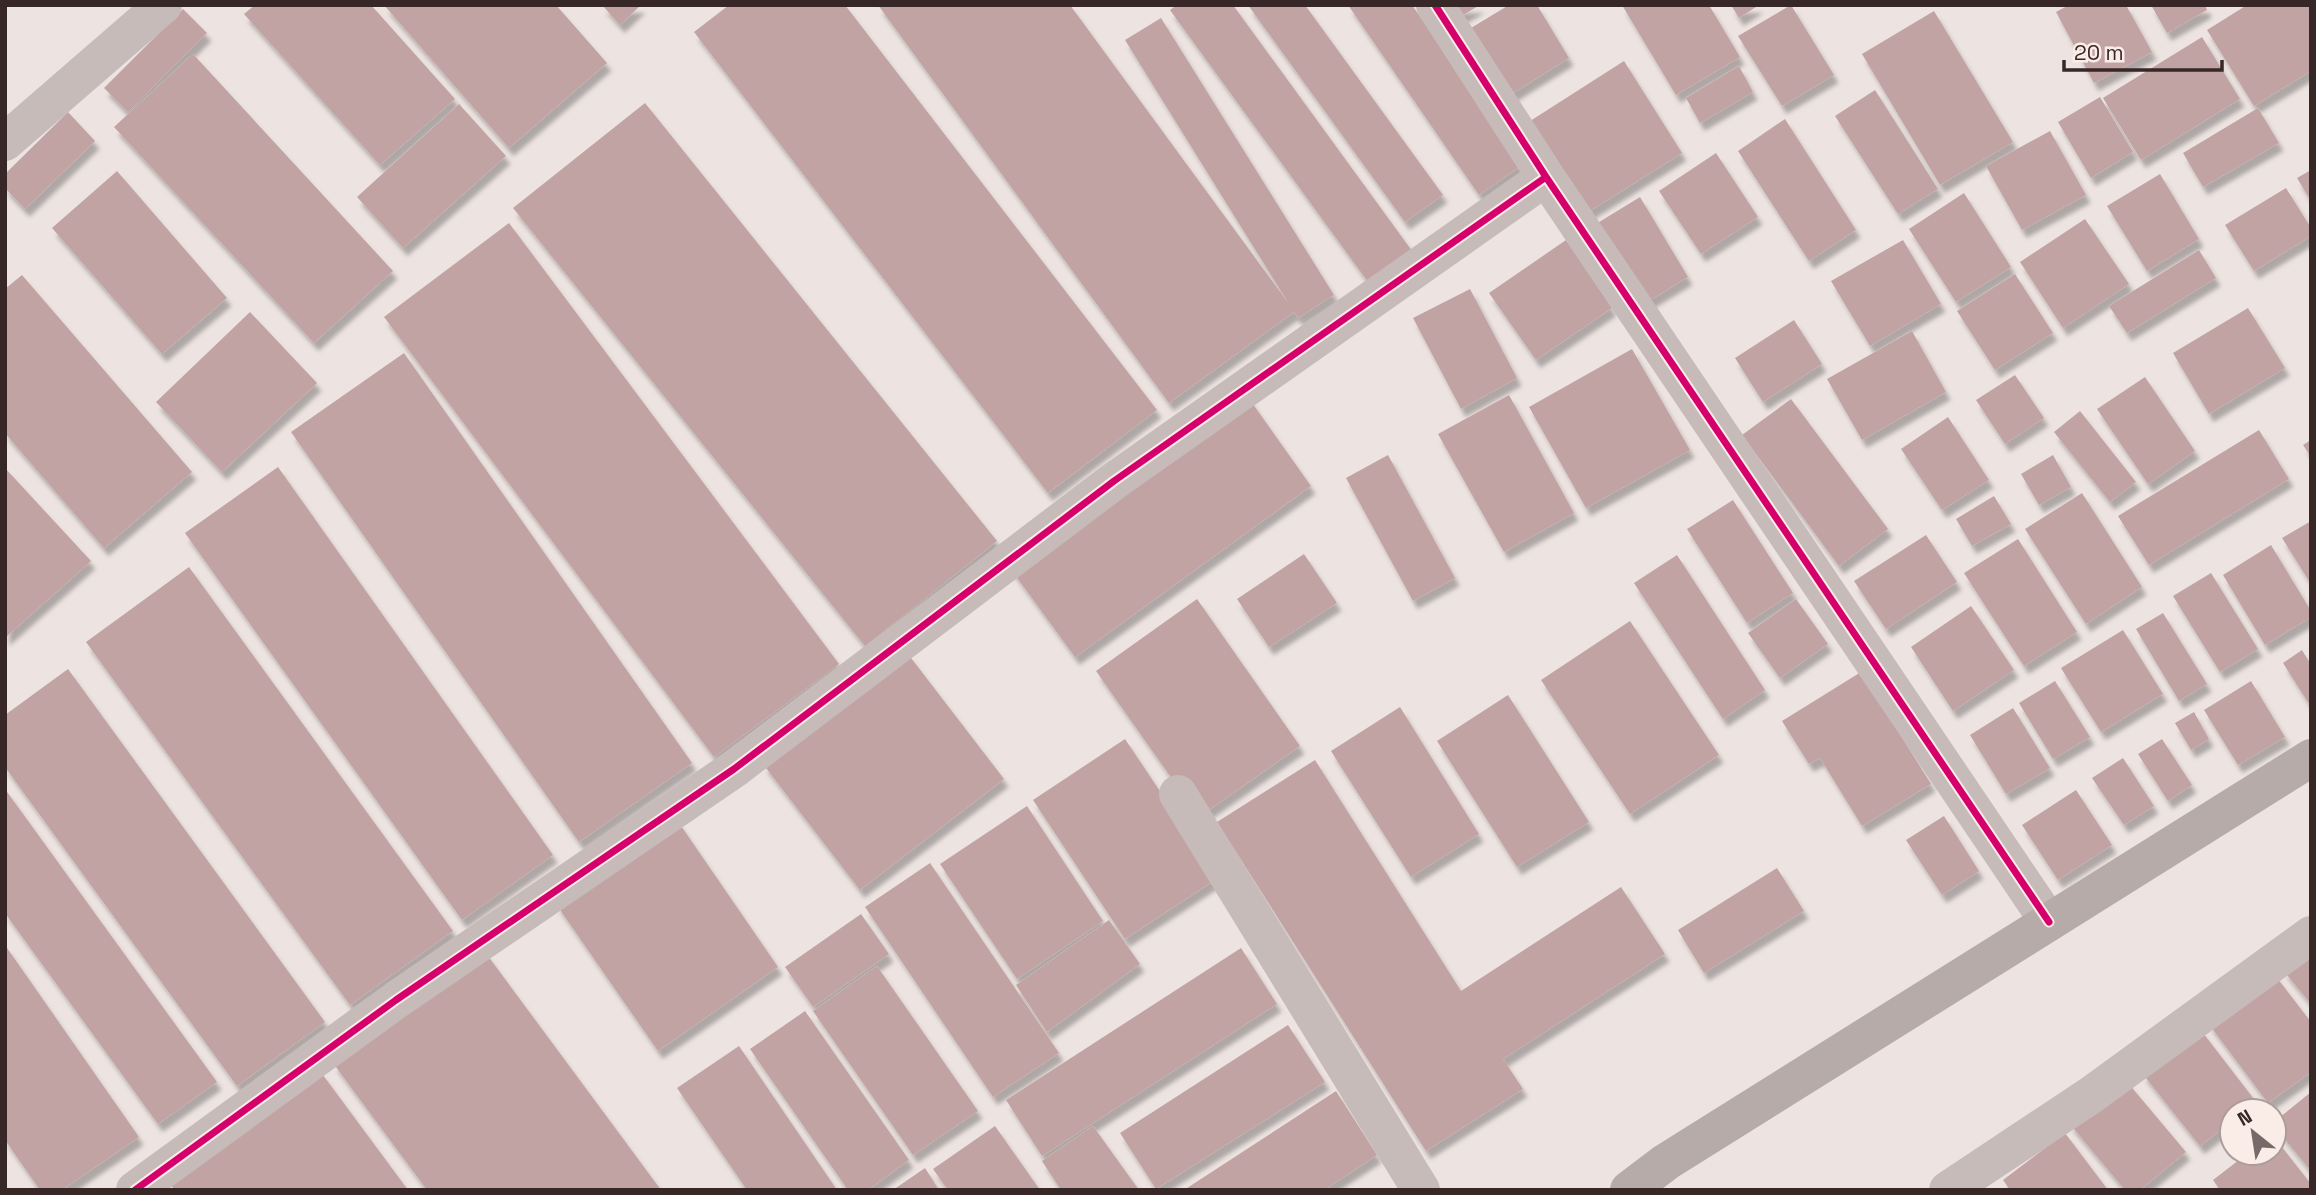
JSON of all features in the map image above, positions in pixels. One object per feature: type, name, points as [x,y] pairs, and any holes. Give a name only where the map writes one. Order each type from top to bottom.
[{"type":"main road","points":[[1629,1190],[1666,1161],[2311,758]]},
{"type":"street","points":[[5,142],[163,5]]},
{"type":"street","points":[[1435,5],[1546,177],[2049,922]]},
{"type":"street","points":[[135,1190],[396,1000],[734,769],[1114,481],[1546,177]]},
{"type":"street","points":[[1178,794],[1420,1190]]},
{"type":"street","points":[[1948,1190],[2091,1095],[2311,934]]},
{"type":"building","points":[[255,5],[371,5],[455,99],[380,165],[244,14]]},
{"type":"building","points":[[384,5],[556,5],[607,63],[509,148]]},
{"type":"building","points":[[602,5],[641,5],[620,25]]},
{"type":"building","points":[[729,5],[845,5],[1157,410],[1048,493],[694,32]]},
{"type":"building","points":[[878,5],[1070,5],[1289,304],[1125,40],[1161,18],[1334,295],[1298,318],[1294,312],[1169,403]]},
{"type":"building","points":[[1177,5],[1233,5],[1415,255],[1371,286],[1170,10]]},
{"type":"building","points":[[1248,5],[1305,5],[1443,195],[1405,222]]},
{"type":"building","points":[[1348,5],[1412,5],[1522,165],[1479,195]]},
{"type":"building","points":[[1451,5],[1480,5],[1458,18]]},
{"type":"building","points":[[1509,5],[1537,5],[1569,58],[1507,97],[1466,31]]},
{"type":"building","points":[[1622,5],[1709,5],[1740,57],[1676,95]]},
{"type":"building","points":[[1731,5],[1759,5],[1739,18]]},
{"type":"building","points":[[1791,5],[1834,75],[1782,106],[1738,36]]},
{"type":"building","points":[[2069,5],[2126,5],[2152,52],[2094,83],[2056,12]]},
{"type":"building","points":[[2151,5],[2205,5],[2207,10],[2167,33]]},
{"type":"building","points":[[2247,5],[2311,5],[2311,71],[2254,106],[2207,30]]},
{"type":"building","points":[[183,9],[207,33],[128,112],[104,88]]},
{"type":"building","points":[[1934,11],[2013,142],[1940,185],[1862,54]]},
{"type":"building","points":[[2202,37],[2240,99],[2141,160],[2103,98]]},
{"type":"building","points":[[193,54],[393,271],[314,343],[114,127]]},
{"type":"building","points":[[1624,61],[1682,153],[1585,214],[1527,123]]},
{"type":"building","points":[[1739,66],[1753,92],[1700,123],[1686,98]]},
{"type":"building","points":[[1875,90],[1938,189],[1898,214],[1835,116]]},
{"type":"building","points":[[2100,97],[2133,152],[2091,178],[2058,122]]},
{"type":"building","points":[[645,103],[997,541],[865,646],[513,208]]},
{"type":"building","points":[[459,104],[506,156],[403,248],[357,197]]},
{"type":"building","points":[[2258,108],[2279,143],[2203,187],[2183,153]]},
{"type":"building","points":[[68,112],[95,141],[25,209],[5,188],[5,174]]},
{"type":"building","points":[[1785,119],[1856,230],[1809,261],[1738,151]]},
{"type":"building","points":[[2050,131],[2086,195],[2022,230],[1986,166]]},
{"type":"building","points":[[1716,153],[1758,217],[1701,254],[1659,191]]},
{"type":"building","points":[[2311,170],[2311,201],[2297,178]]},
{"type":"building","points":[[117,171],[227,298],[162,354],[52,228]]},
{"type":"building","points":[[2160,174],[2199,239],[2147,271],[2107,206]]},
{"type":"building","points":[[2286,188],[2311,228],[2311,236],[2254,271],[2225,225]]},
{"type":"building","points":[[1964,193],[2011,267],[1956,302],[1909,229]]},
{"type":"building","points":[[1640,197],[1688,277],[1639,307],[1591,227]]},
{"type":"building","points":[[2085,219],[2129,284],[2063,328],[2020,262]]},
{"type":"building","points":[[509,223],[839,664],[714,757],[384,317]]},
{"type":"building","points":[[1566,240],[1612,308],[1536,360],[1489,293]]},
{"type":"building","points":[[1903,240],[1941,304],[1870,346],[1831,281]]},
{"type":"building","points":[[2199,250],[2216,278],[2127,333],[2109,306]]},
{"type":"building","points":[[2015,274],[2053,333],[1995,370],[1957,311]]},
{"type":"building","points":[[22,275],[192,472],[104,548],[5,433],[5,289]]},
{"type":"building","points":[[1470,289],[1517,378],[1461,409],[1413,318]]},
{"type":"building","points":[[2248,308],[2285,368],[2209,414],[2173,353]]},
{"type":"building","points":[[250,312],[317,383],[222,472],[156,402]]},
{"type":"building","points":[[1794,320],[1822,364],[1763,402],[1735,358]]},
{"type":"building","points":[[1912,331],[1946,392],[1862,440],[1827,379]]},
{"type":"building","points":[[1632,349],[1690,450],[1586,508],[1529,407]]},
{"type":"building","points":[[404,353],[692,763],[579,842],[291,432]]},
{"type":"building","points":[[2015,375],[2044,418],[2005,444],[1976,400]]},
{"type":"building","points":[[2145,377],[2195,451],[2148,484],[2097,409]]},
{"type":"building","points":[[1509,395],[1574,513],[1504,552],[1438,434]]},
{"type":"building","points":[[1248,397],[1311,486],[1075,657],[1010,568]]},
{"type":"building","points":[[1791,399],[1888,529],[1839,566],[1742,435]]},
{"type":"building","points":[[2080,411],[2136,482],[2110,502],[2054,432]]},
{"type":"building","points":[[1948,417],[1989,480],[1942,510],[1901,449]]},
{"type":"building","points":[[2259,430],[2289,479],[2149,565],[2118,516]]},
{"type":"building","points":[[2311,440],[2311,457],[2303,445]]},
{"type":"building","points":[[1388,455],[1455,578],[1413,601],[1346,478]]},
{"type":"building","points":[[2053,455],[2071,487],[2039,505],[2021,474]]},
{"type":"building","points":[[278,467],[553,855],[462,920],[185,533]]},
{"type":"building","points":[[5,468],[91,561],[5,638]]},
{"type":"building","points":[[2082,493],[2142,587],[2086,624],[2025,529]]},
{"type":"building","points":[[1994,496],[2011,524],[1972,546],[1956,519]]},
{"type":"building","points":[[1733,500],[1793,593],[1747,623],[1687,529]]},
{"type":"building","points":[[2311,521],[2311,584],[2282,538]]},
{"type":"building","points":[[1926,535],[1957,582],[1886,629],[1854,581]]},
{"type":"building","points":[[2018,539],[2077,632],[2024,666],[1964,573]]},
{"type":"building","points":[[2271,545],[2311,611],[2311,617],[2265,645],[2223,575]]},
{"type":"building","points":[[1304,554],[1337,603],[1269,647],[1237,599]]},
{"type":"building","points":[[1677,555],[1765,690],[1723,719],[1634,583]]},
{"type":"building","points":[[189,567],[453,931],[350,1005],[86,642]]},
{"type":"building","points":[[2211,573],[2258,649],[2220,672],[2173,596]]},
{"type":"building","points":[[1197,599],[1300,746],[1199,817],[1096,671]]},
{"type":"building","points":[[1796,599],[1828,644],[1780,678],[1748,633]]},
{"type":"building","points":[[1971,606],[2014,670],[1953,711],[1911,647]]},
{"type":"building","points":[[2163,613],[2207,684],[2179,701],[2136,629]]},
{"type":"building","points":[[1630,621],[1719,755],[1630,814],[1541,680]]},
{"type":"building","points":[[2123,630],[2163,694],[2101,732],[2061,668]]},
{"type":"building","points":[[2302,650],[2311,665],[2311,707],[2283,663]]},
{"type":"building","points":[[908,654],[1004,779],[860,890],[763,764]]},
{"type":"building","points":[[68,669],[325,1022],[237,1086],[5,767],[5,715]]},
{"type":"building","points":[[1861,672],[1931,784],[1862,826],[1820,758],[1809,764],[1782,721]]},
{"type":"building","points":[[2055,681],[2090,737],[2053,759],[2019,703]]},
{"type":"building","points":[[2251,681],[2285,737],[2238,765],[2204,710]]},
{"type":"building","points":[[1508,695],[1589,822],[1517,867],[1437,741]]},
{"type":"building","points":[[1400,707],[1479,834],[1411,877],[1331,751]]},
{"type":"building","points":[[2013,708],[2050,768],[2006,794],[1970,735]]},
{"type":"building","points":[[2194,712],[2209,739],[2191,750],[2175,723]]},
{"type":"building","points":[[1125,739],[1218,878],[1125,939],[1033,800]]},
{"type":"building","points":[[2162,739],[2192,785],[2168,801],[2138,754]]},
{"type":"building","points":[[2123,758],[2154,806],[2124,825],[2092,778]]},
{"type":"building","points":[[1315,760],[1461,991],[1621,887],[1665,954],[1503,1059],[1523,1089],[1426,1151],[1217,822]]},
{"type":"building","points":[[5,789],[217,1082],[158,1124],[5,913]]},
{"type":"building","points":[[2076,790],[2112,845],[2058,880],[2022,825]]},
{"type":"building","points":[[1027,806],[1103,921],[1017,979],[940,864]]},
{"type":"building","points":[[1944,816],[1979,871],[1942,895],[1906,840]]},
{"type":"building","points":[[677,820],[778,967],[658,1051],[556,904]]},
{"type":"building","points":[[930,863],[1059,1053],[993,1097],[865,907]]},
{"type":"building","points":[[1777,868],[1804,911],[1704,973],[1678,930]]},
{"type":"building","points":[[861,914],[889,954],[813,1007],[785,967]]},
{"type":"building","points":[[1109,920],[1140,964],[1047,1032],[1016,985]]},
{"type":"building","points":[[5,945],[139,1137],[62,1190],[40,1190],[5,1140]]},
{"type":"building","points":[[1241,948],[1277,1004],[1042,1156],[1006,1100]]},
{"type":"building","points":[[2311,948],[2311,1004],[2283,970]]},
{"type":"building","points":[[485,952],[661,1190],[427,1190],[333,1063]]},
{"type":"building","points":[[877,966],[978,1111],[913,1155],[813,1011]]},
{"type":"building","points":[[2274,974],[2311,1022],[2311,1072],[2276,1097],[2264,1097],[2208,1023]]},
{"type":"building","points":[[805,1011],[909,1160],[868,1190],[848,1190],[750,1049]]},
{"type":"building","points":[[1288,1025],[1325,1082],[1156,1189],[1120,1133]]},
{"type":"building","points":[[2200,1029],[2252,1097],[2218,1097],[2218,1132],[2200,1146],[2142,1073]]},
{"type":"building","points":[[739,1046],[837,1190],[747,1190],[677,1088]]},
{"type":"building","points":[[320,1071],[408,1190],[174,1190],[170,1183]]},
{"type":"building","points":[[2123,1077],[2186,1152],[2140,1190],[2125,1190],[2069,1123]]},
{"type":"building","points":[[1336,1091],[1377,1155],[1324,1190],[1184,1190]]},
{"type":"building","points":[[2311,1092],[2311,1171],[2288,1143],[2288,1111]]},
{"type":"building","points":[[995,1126],[1040,1190],[948,1190],[933,1169]]},
{"type":"building","points":[[1093,1126],[1139,1190],[1061,1190],[1042,1161]]},
{"type":"building","points":[[2065,1133],[2108,1190],[2010,1190],[2003,1180]]},
{"type":"building","points":[[2288,1155],[2311,1184],[2311,1190],[2220,1190],[2213,1180],[2230,1167],[2288,1167]]},
{"type":"building","points":[[925,1168],[939,1190],[893,1190]]},
{"type":"cycle path","points":[[1435,5],[1546,177],[2049,922]]},
{"type":"cycle path","points":[[135,1190],[396,1000],[734,769],[1114,481],[1546,177]]}]
